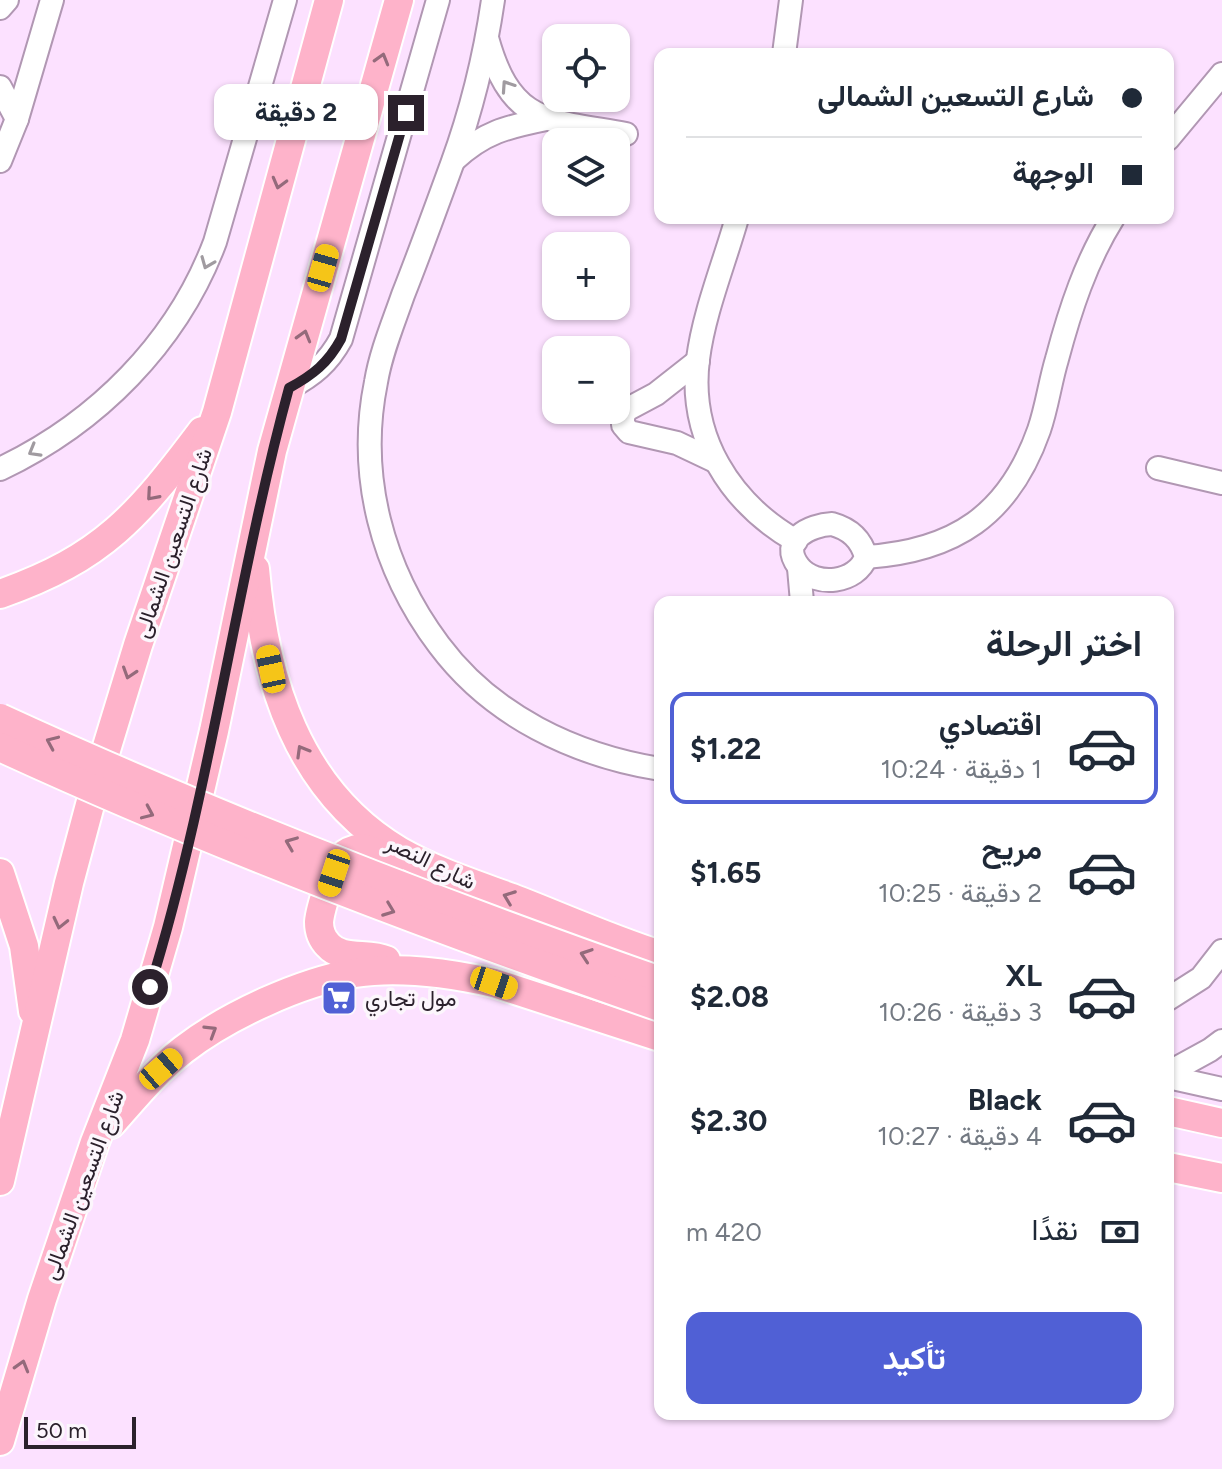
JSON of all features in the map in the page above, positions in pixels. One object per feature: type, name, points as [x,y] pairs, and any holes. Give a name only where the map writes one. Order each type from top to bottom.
[{"type":"main road","name":"شارع التسعين الشمالى","points":[[0,1181],[69,883],[95,786],[151,605],[217,412],[329,0]]},
{"type":"main road","name":"شارع التسعين الشمالى","points":[[0,1441],[42,1299],[95,1142],[135,1040],[174,906],[272,451],[399,0]]},
{"type":"main road","points":[[0,594],[56,572],[112,536],[156,491],[217,412]]},
{"type":"main road","name":"شارع النصر","points":[[252,541],[261,614],[276,691],[303,753],[328,790],[360,822],[398,850],[440,871],[654,950]]},
{"type":"main road","points":[[0,718],[189,802],[355,869],[654,979]]},
{"type":"main road","points":[[0,747],[196,834],[344,893],[654,1005]]},
{"type":"main road","points":[[398,971],[380,958],[341,954],[324,941],[320,917],[336,866],[349,851],[370,848],[420,871],[440,871]]},
{"type":"main road","points":[[0,873],[24,946],[35,1034]]},
{"type":"main road","points":[[95,1142],[161,1069],[183,1050],[230,1020],[263,1004],[355,973],[439,973],[494,983],[654,1035]]},
{"type":"main road","points":[[1174,1112],[1222,1123]]},
{"type":"main road","points":[[1174,1168],[1222,1178]]},
{"type":"street","points":[[0,8],[7,0]]},
{"type":"street","points":[[0,161],[17,119],[52,0]]},
{"type":"street","points":[[0,469],[51,441],[105,400],[144,361],[191,295],[215,242],[285,0]]},
{"type":"street","points":[[289,388],[318,371],[341,339],[438,0]]},
{"type":"street","points":[[493,0],[487,38],[453,160],[385,346],[376,382],[370,430],[373,490],[391,561],[406,594],[432,635],[471,681],[499,705],[562,742],[596,755],[654,768]]},
{"type":"street","points":[[785,48],[791,0]]},
{"type":"street","points":[[487,38],[505,86],[523,106],[546,119],[594,128]]},
{"type":"street","points":[[1174,132],[1222,74]]},
{"type":"street","points":[[0,87],[17,119]]},
{"type":"street","points":[[453,160],[469,145],[489,133],[546,119]]},
{"type":"street","points":[[735,224],[698,361],[699,412],[715,461],[741,499],[776,529],[796,541]]},
{"type":"street","points":[[866,557],[918,551],[943,542],[975,524],[1009,491],[1027,461],[1041,427],[1069,315],[1085,272],[1110,224]]},
{"type":"street","points":[[698,361],[667,387],[626,410],[623,425],[629,432],[677,443],[715,461]]},
{"type":"street","points":[[1158,468],[1222,483]]},
{"type":"street","points":[[801,596],[794,550],[802,532],[811,526],[832,524],[851,531],[866,557]]},
{"type":"street","points":[[799,568],[823,579],[846,578],[859,571],[866,557]]},
{"type":"street","points":[[836,596],[846,578]]},
{"type":"street","points":[[1174,995],[1201,978],[1222,951]]},
{"type":"street","points":[[1174,1071],[1222,1041]]},
{"type":"street","points":[[1174,1077],[1222,1089]]},
{"type":"place","name":"مول تجاري","points":[[339,998]]},
{"type":"route","points":[[150,987],[177,895],[272,451],[289,388],[318,371],[341,339],[406,113]]}]
